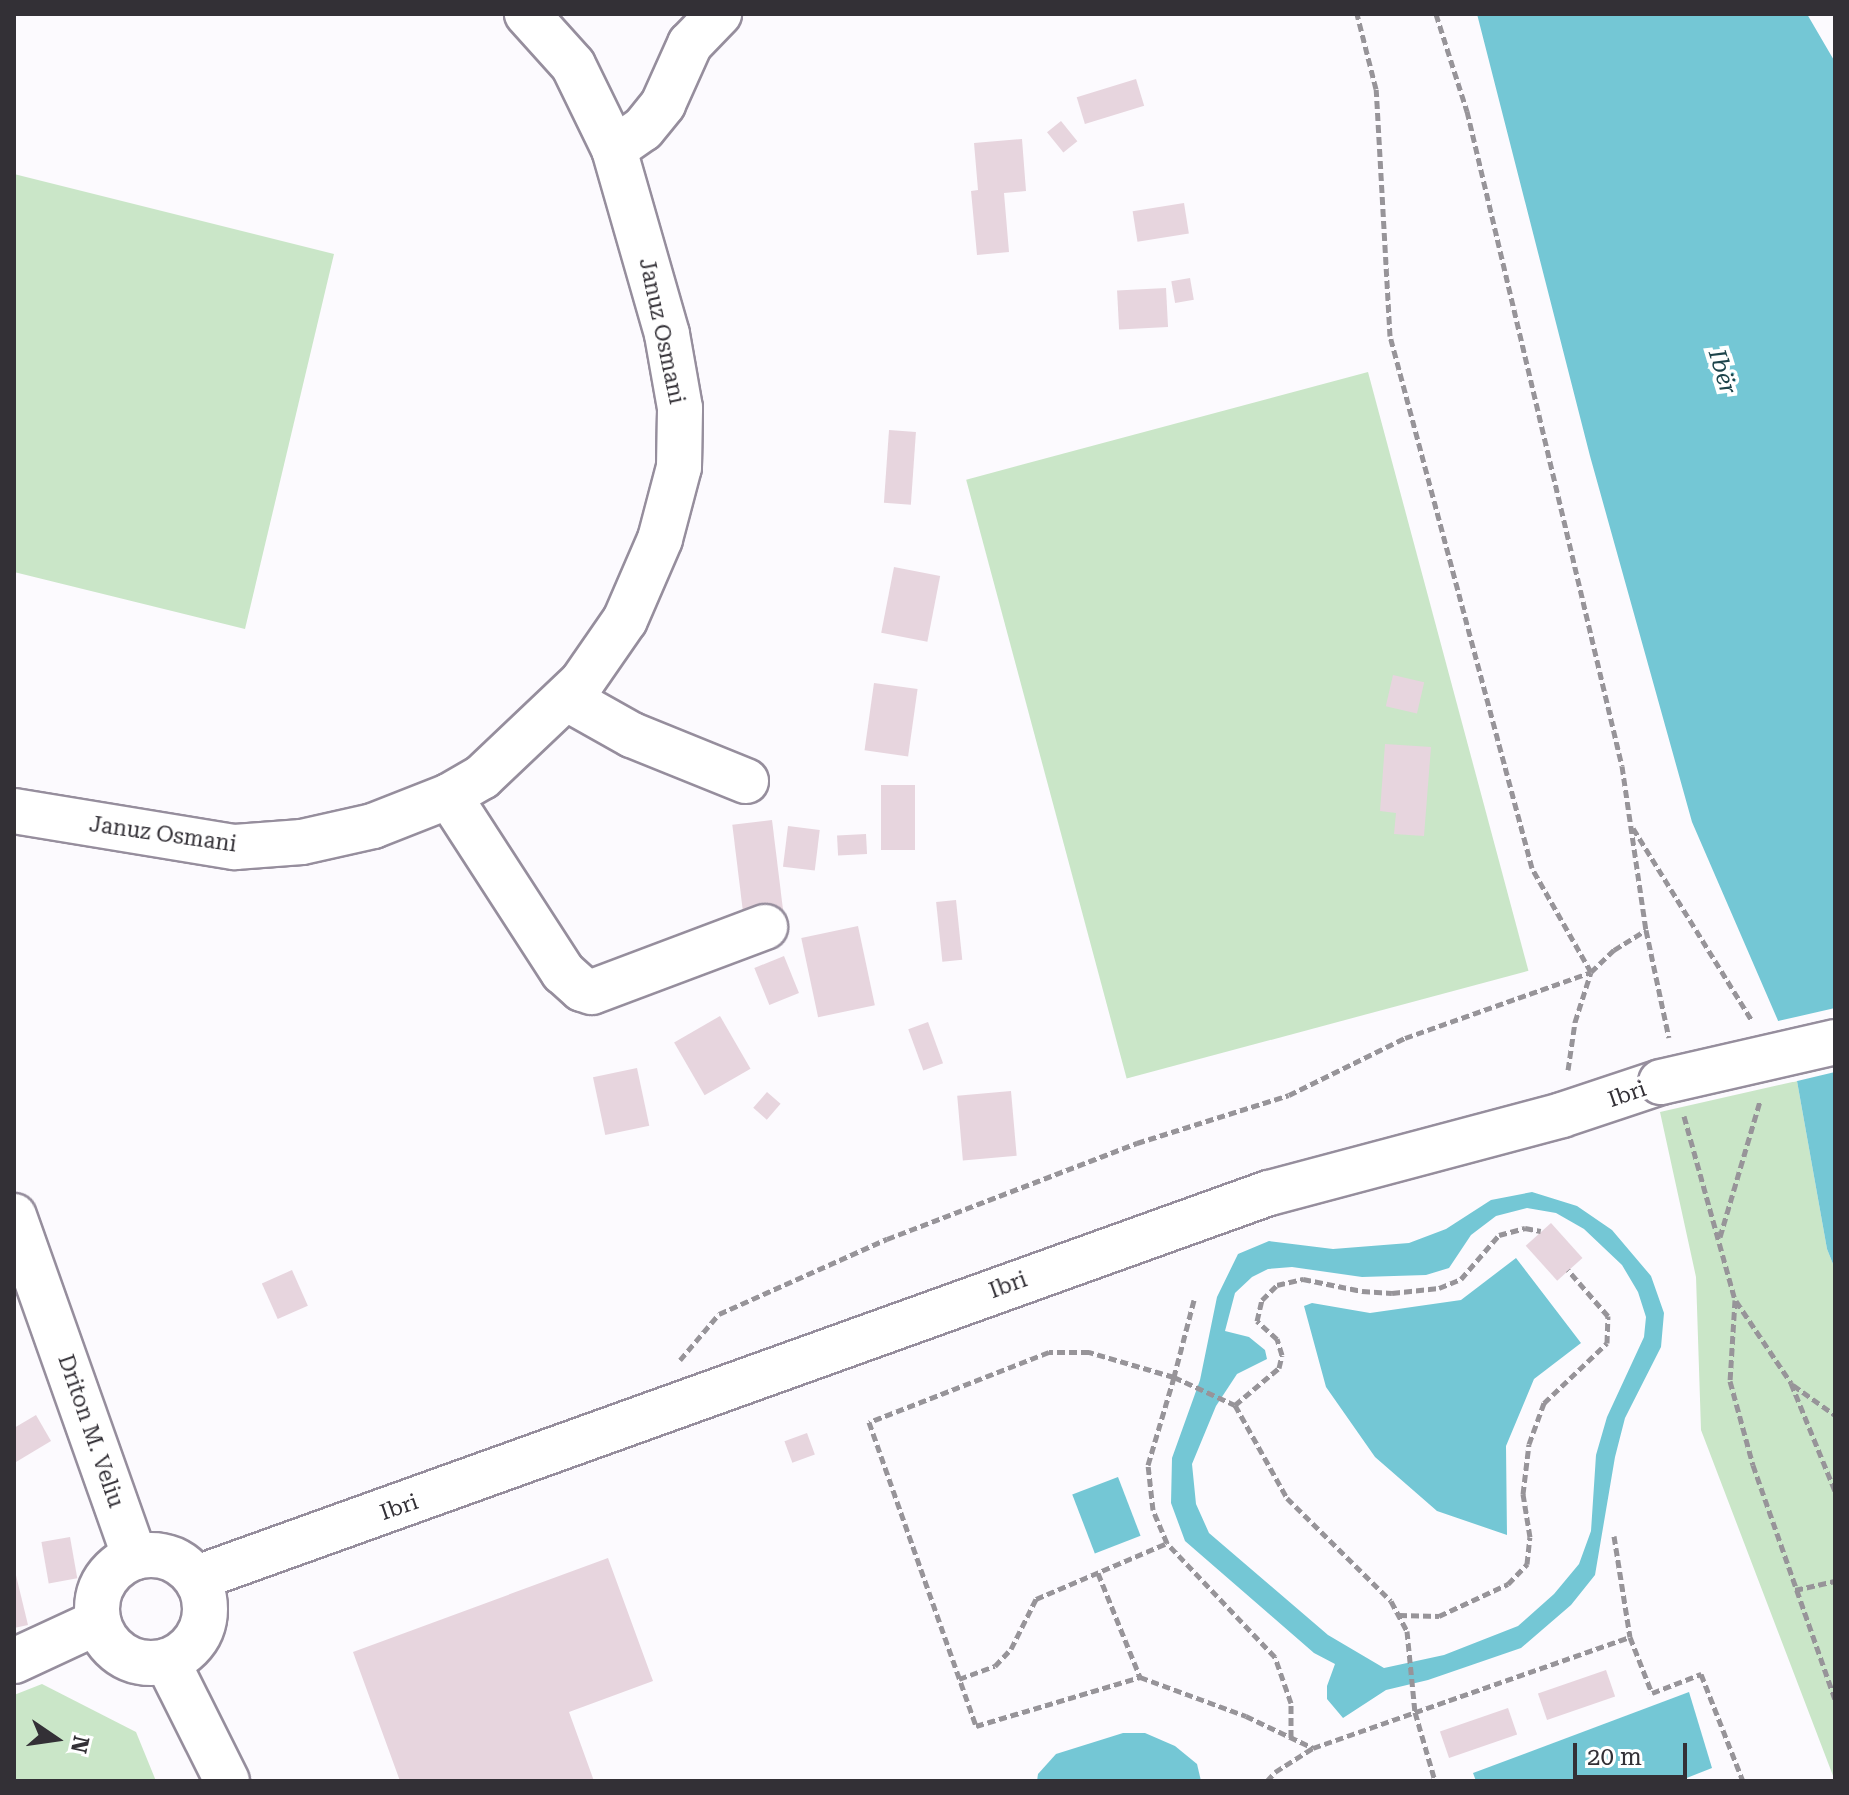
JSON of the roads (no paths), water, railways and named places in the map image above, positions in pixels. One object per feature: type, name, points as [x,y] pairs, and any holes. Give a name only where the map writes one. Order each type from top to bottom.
[{"type":"street","name":"Januz Osmani","points":[[14,811],[235,847],[302,842],[373,826],[449,796],[482,777],[566,698],[625,620],[660,539],[679,467],[680,408],[667,334],[614,149],[573,65],[527,14]]},
{"type":"street","points":[[614,149],[643,129],[663,104],[690,44],[719,14]]},
{"type":"street","points":[[566,698],[632,735],[746,781]]},
{"type":"street","points":[[449,796],[563,972],[582,989],[592,992],[765,927]]},
{"type":"street","name":"Ibri","points":[[197,1578],[1269,1193],[1562,1115],[1671,1078],[1835,1042]]},
{"type":"street","name":"Driton M. Veliu","points":[[14,1216],[30,1311],[135,1557]]},
{"type":"street","points":[[153,1554],[170,1557],[197,1578],[206,1611],[203,1627],[195,1642],[167,1661],[148,1664],[130,1659],[104,1637],[98,1622],[100,1589],[120,1564],[153,1554]]},
{"type":"street","points":[[14,1661],[98,1622]]},
{"type":"street","points":[[167,1661],[227,1781]]},
{"type":"water","name":"Ibër","points":[[1477,14],[1807,14],[1835,62],[1835,1269],[1827,1249],[1792,1053],[1692,822],[1590,456]]},
{"type":"water","points":[[1532,1192],[1577,1206],[1612,1230],[1651,1276],[1664,1313],[1661,1347],[1625,1418],[1615,1457],[1595,1575],[1571,1605],[1521,1648],[1428,1680],[1386,1690],[1343,1718],[1327,1699],[1327,1686],[1335,1664],[1314,1653],[1185,1541],[1171,1503],[1172,1458],[1200,1380],[1217,1297],[1238,1254],[1269,1241],[1333,1249],[1409,1243],[1446,1229],[1491,1200]],"holes":[[[1527,1208],[1556,1213],[1584,1229],[1622,1265],[1638,1292],[1646,1317],[1644,1337],[1607,1417],[1596,1455],[1591,1531],[1579,1564],[1554,1594],[1518,1626],[1444,1655],[1384,1668],[1328,1635],[1209,1533],[1196,1504],[1192,1464],[1216,1406],[1237,1374],[1267,1359],[1265,1350],[1249,1337],[1225,1331],[1235,1293],[1252,1277],[1268,1269],[1292,1267],[1362,1277],[1426,1275],[1449,1268],[1471,1235],[1496,1216]]]},
{"type":"water","points":[[1516,1258],[1581,1343],[1534,1379],[1506,1446],[1507,1535],[1437,1511],[1375,1457],[1326,1387],[1304,1306],[1312,1303],[1370,1313],[1461,1300]]},
{"type":"water","points":[[1118,1477],[1141,1536],[1095,1553],[1072,1495]]},
{"type":"water","points":[[1689,1692],[1712,1768],[1679,1781],[1476,1781],[1473,1773]]},
{"type":"water","points":[[1123,1733],[1145,1733],[1175,1746],[1197,1764],[1201,1781],[1037,1781],[1038,1774],[1056,1754]]}]
